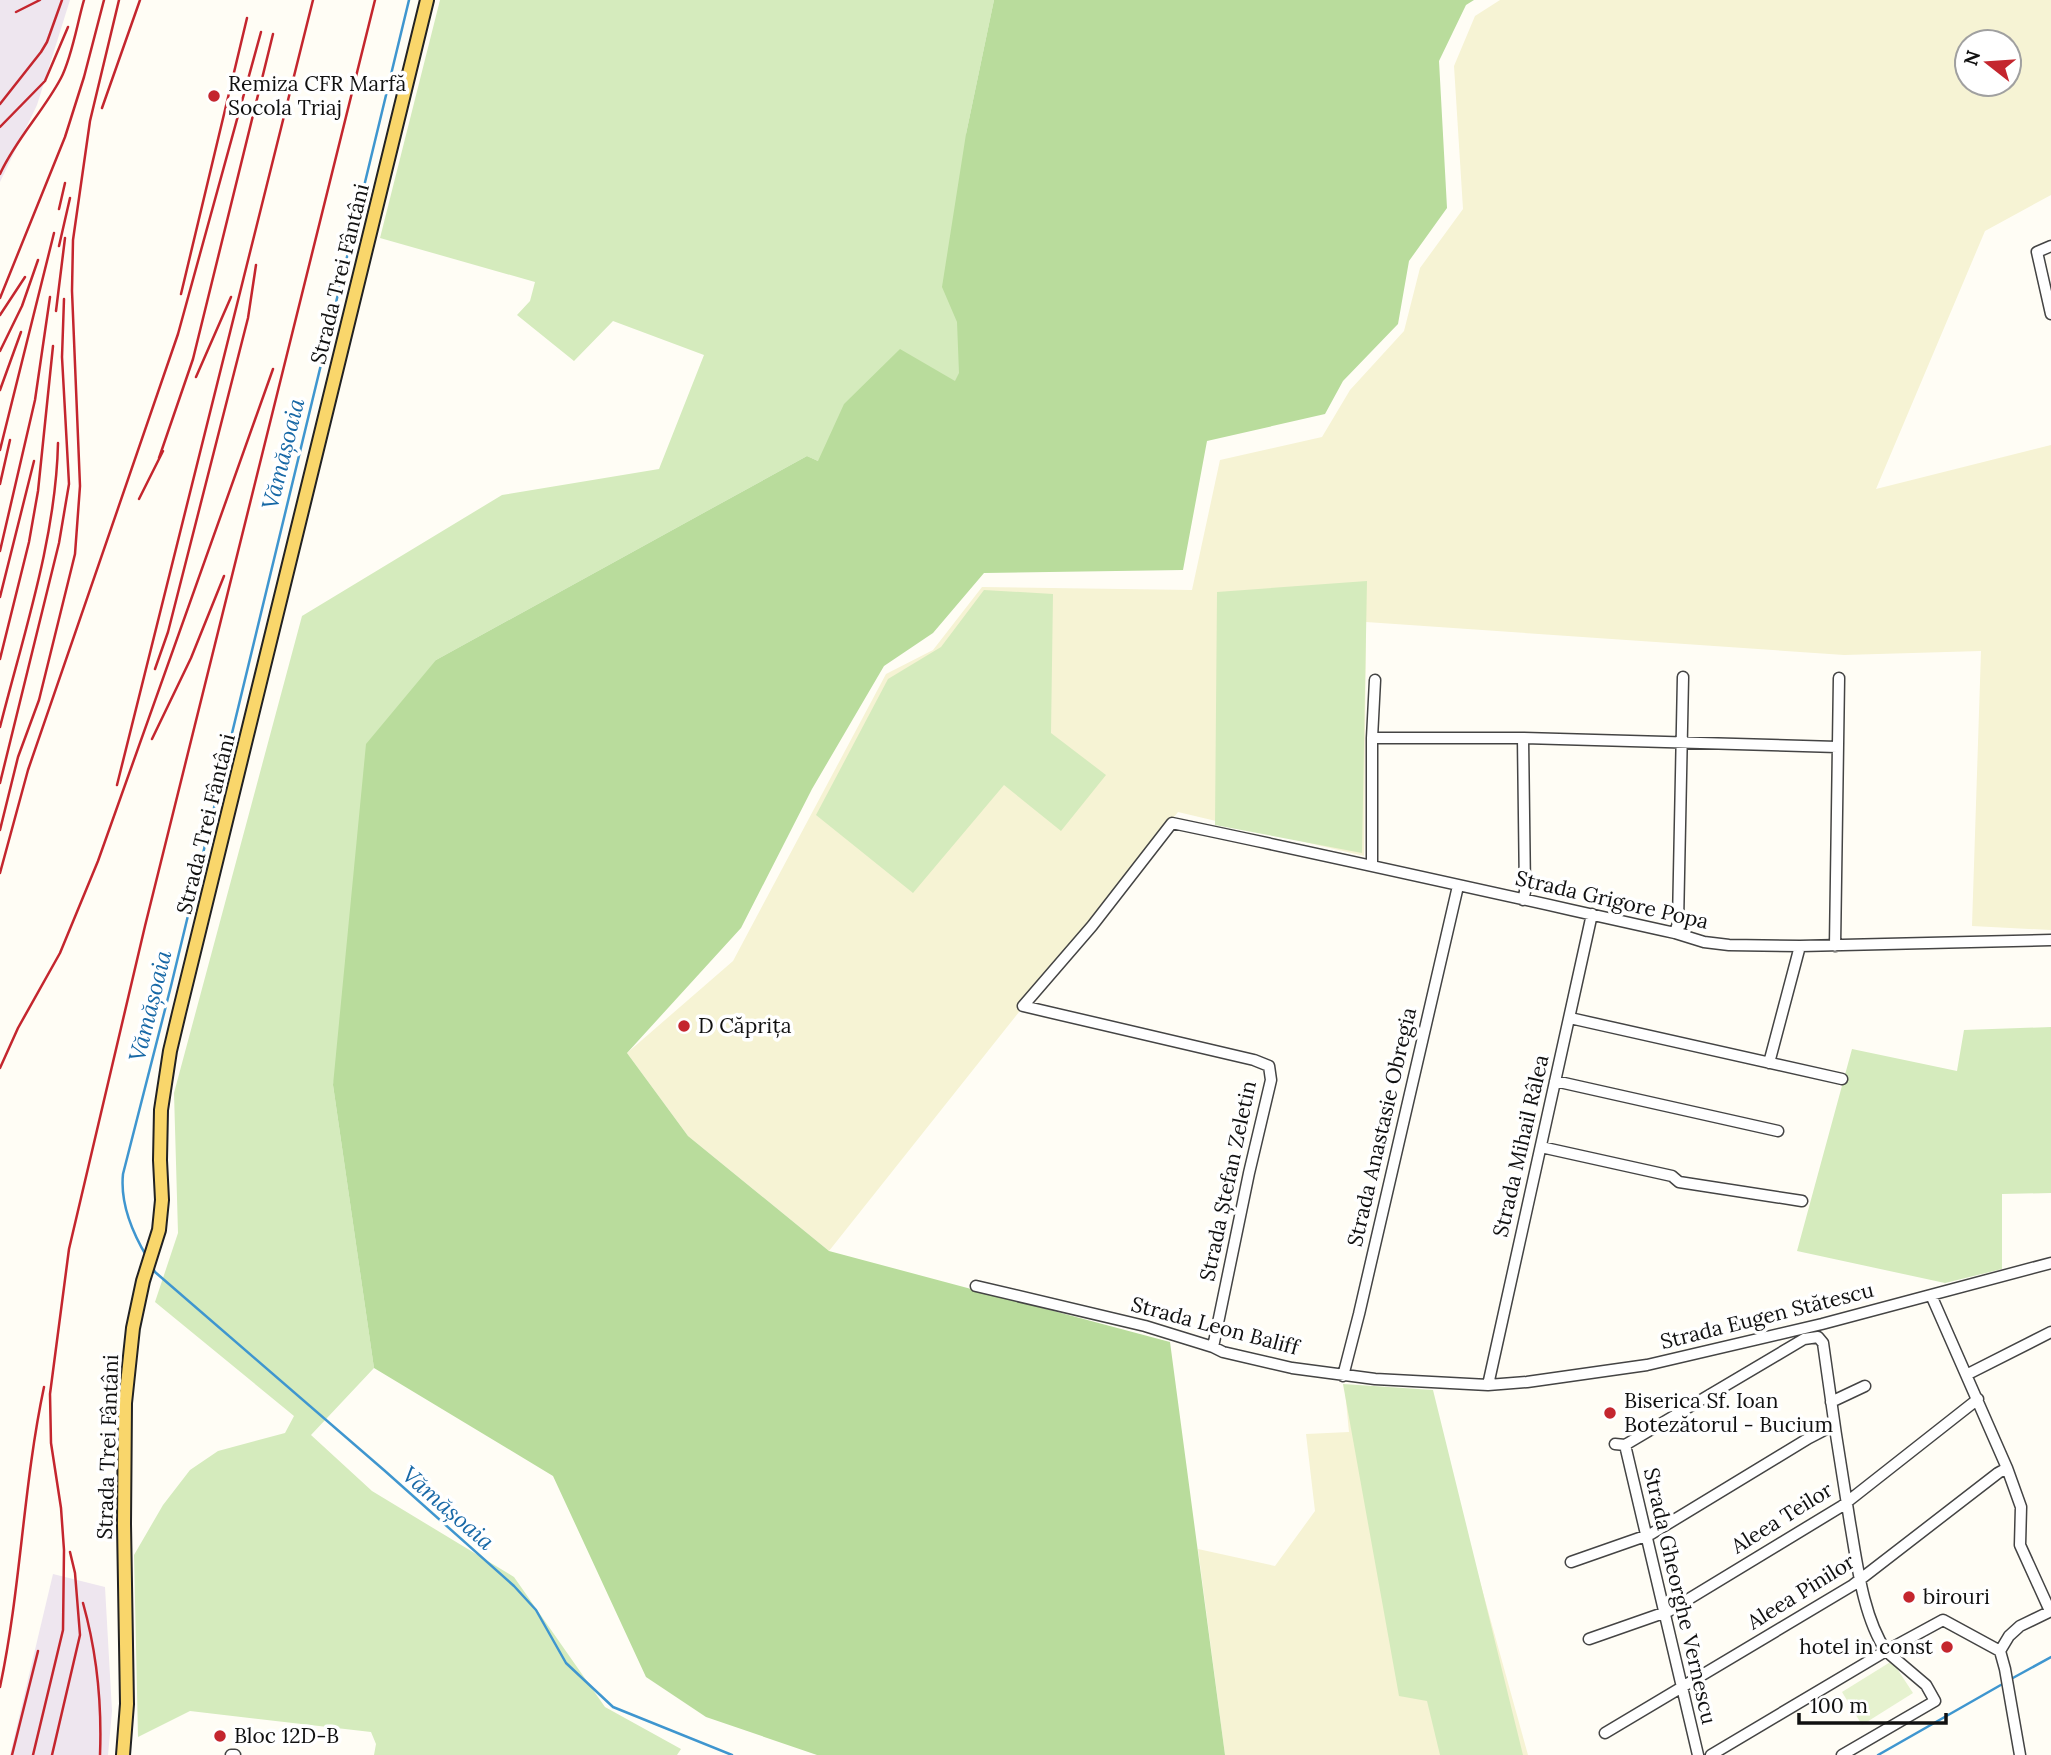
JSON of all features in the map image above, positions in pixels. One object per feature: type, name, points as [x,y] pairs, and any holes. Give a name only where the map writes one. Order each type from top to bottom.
[{"type":"main road","name":"Strada Trei Fântâni","points":[[123,1755],[127,1704],[125,1403],[133,1328],[159,1230],[162,1200],[161,1121],[170,1051],[427,0]]},
{"type":"street","points":[[2051,246],[2037,252],[2051,314]]},
{"type":"street","points":[[1675,933],[1678,923],[1683,677]]},
{"type":"street","points":[[1835,946],[1838,887],[1839,678]]},
{"type":"street","points":[[1372,864],[1375,680]]},
{"type":"street","points":[[1372,738],[1523,738],[1837,747]]},
{"type":"street","points":[[1523,738],[1523,900]]},
{"type":"street","name":"Strada Grigore Popa","points":[[1023,1006],[1092,926],[1172,823],[1372,864],[1458,886],[1675,933],[1704,942],[1835,946],[2051,940]]},
{"type":"street","name":"Strada Anastasie Obregia","points":[[1343,1376],[1458,886]]},
{"type":"street","name":"Strada Mihail Râlea","points":[[1488,1385],[1592,914]]},
{"type":"street","points":[[1769,1063],[1800,946]]},
{"type":"street","name":"Strada Ștefan Zeletin","points":[[1023,1006],[1254,1060],[1269,1066],[1271,1080],[1213,1346]]},
{"type":"street","points":[[1570,1018],[1842,1079]]},
{"type":"street","points":[[1556,1081],[1778,1131]]},
{"type":"street","points":[[1541,1147],[1672,1176],[1679,1182],[1802,1201]]},
{"type":"street","name":"Strada Eugen Stătescu","points":[[1488,1385],[1647,1365],[1822,1324],[2051,1263]]},
{"type":"street","name":"Strada Leon Baliff","points":[[976,1286],[1145,1326],[1253,1360],[1343,1376],[1488,1385]]},
{"type":"street","points":[[1931,1295],[1968,1374],[2007,1468],[2021,1507],[2020,1545],[2051,1611],[2020,1626],[2009,1636],[2000,1651]]},
{"type":"street","points":[[1968,1374],[2051,1332]]},
{"type":"street","name":"Strada Gheorghe Vernescu","points":[[1698,1755],[1647,1536],[1620,1445],[1804,1339],[1818,1337],[1824,1343],[1831,1402]]},
{"type":"street","points":[[1842,1755],[1935,1701],[1926,1685],[1886,1651],[1875,1630],[1860,1580],[1831,1402],[1865,1386]]},
{"type":"street","name":"Aleea Teilor","points":[[1589,1639],[1664,1613],[1842,1506],[1978,1399]]},
{"type":"street","points":[[1571,1563],[1647,1536],[1834,1425]]},
{"type":"street","name":"Aleea Pinilor","points":[[1605,1733],[1860,1580],[1998,1472],[2007,1468]]},
{"type":"street","points":[[1711,1755],[1943,1620],[2000,1651],[2020,1755]]},
{"type":"shaded area","points":[[0,0],[70,0],[37,105],[0,182]]},
{"type":"shaded area","points":[[1500,0],[2051,0],[2051,195],[1985,231],[1876,489],[2051,445],[2051,930],[1972,926],[1981,651],[1844,655],[1366,622],[1364,856],[1178,812],[829,1251],[688,1136],[627,1053],[733,961],[886,674],[933,650],[982,587],[1192,590],[1220,460],[1322,437],[1350,390],[1404,331],[1420,268],[1463,209],[1454,66],[1475,16]]},
{"type":"shaded area","points":[[1345,1391],[1428,1394],[1528,1755],[1225,1755],[1198,1549],[1275,1566],[1315,1511],[1306,1434],[1349,1432]]},
{"type":"shaded area","points":[[53,1574],[105,1587],[112,1711],[108,1755],[10,1755]]},
{"type":"green space","points":[[440,0],[994,0],[966,134],[967,456],[818,461],[807,456],[436,660],[333,1085],[374,1368],[311,1435],[372,1491],[514,1577],[605,1707],[681,1749],[677,1755],[374,1755],[376,1744],[371,1732],[190,1711],[138,1737],[134,1555],[163,1505],[190,1470],[218,1451],[285,1433],[294,1416],[155,1302],[178,1233],[174,1093],[302,616],[502,495],[659,469],[704,355],[613,321],[574,361],[517,315],[530,301],[535,282],[380,238]]},
{"type":"green space","points":[[994,0],[1474,0],[1466,5],[1439,61],[1447,208],[1409,261],[1398,324],[1343,381],[1325,414],[1207,441],[1183,570],[984,573],[933,633],[884,666],[812,789],[741,928],[627,1053],[688,1136],[829,1251],[1170,1342],[1225,1755],[817,1755],[706,1717],[646,1677],[553,1476],[374,1368],[333,1085],[366,744],[436,660],[807,456],[818,461],[844,404],[900,349],[955,381],[959,373],[957,322],[942,287],[966,134]]},
{"type":"green space","points":[[1367,581],[1362,853],[1215,825],[1217,592]]},
{"type":"green space","points":[[984,590],[1053,594],[1051,733],[1106,775],[1061,831],[1004,785],[913,893],[816,815],[888,679],[941,647]]},
{"type":"green space","points":[[2051,1027],[2051,1193],[2002,1194],[2002,1269],[1945,1283],[1797,1251],[1852,1049],[1957,1071],[1964,1030]]},
{"type":"green space","points":[[1343,1384],[1433,1390],[1523,1755],[1440,1755],[1427,1701],[1399,1696]]},
{"type":"green space","points":[[1892,1661],[1913,1693],[1862,1725],[1842,1692]]},
{"type":"waterway","name":"Vămășoaia","points":[[147,1257],[128,1217],[123,1196],[123,1174],[171,986],[409,0]]},
{"type":"waterway","name":"Vămășoaia","points":[[152,1266],[155,1272],[514,1586],[536,1610],[566,1663],[613,1707],[732,1755]]},
{"type":"waterway","name":"Vămășoaia","points":[[2011,1679],[2051,1657]]},
{"type":"waterway","name":"Vămășoaia","points":[[1878,1755],[2006,1682]]},
{"type":"railway","points":[[16,12],[40,0]]},
{"type":"railway","points":[[0,104],[47,42],[62,0]]},
{"type":"railway","points":[[0,174],[65,70],[84,0]]},
{"type":"railway","points":[[0,298],[65,137],[104,0]]},
{"type":"railway","points":[[0,830],[18,757],[39,700],[75,554],[80,486],[72,291],[73,240],[90,121],[119,0]]},
{"type":"railway","points":[[102,108],[140,0]]},
{"type":"railway","points":[[117,785],[313,0]]},
{"type":"railway","points":[[33,1755],[63,1630],[64,1550],[51,1443],[50,1394],[69,1249],[145,926],[375,0]]},
{"type":"railway","points":[[181,294],[247,18]]},
{"type":"railway","points":[[0,127],[45,81],[68,27]]},
{"type":"railway","points":[[0,873],[28,770],[178,334],[261,32]]},
{"type":"railway","points":[[159,458],[193,359],[273,34]]},
{"type":"railway","points":[[59,209],[65,183]]},
{"type":"railway","points":[[59,246],[70,198]]},
{"type":"railway","points":[[0,450],[54,233]]},
{"type":"railway","points":[[56,311],[65,238]]},
{"type":"railway","points":[[0,351],[22,306],[38,260]]},
{"type":"railway","points":[[155,669],[168,632],[248,318],[256,265]]},
{"type":"railway","points":[[0,315],[25,277]]},
{"type":"railway","points":[[0,551],[35,400],[50,297]]},
{"type":"railway","points":[[196,377],[231,297]]},
{"type":"railway","points":[[0,783],[59,543],[69,484],[62,357],[64,299]]},
{"type":"railway","points":[[0,390],[21,332]]},
{"type":"railway","points":[[0,659],[29,542],[38,491],[53,346]]},
{"type":"railway","points":[[0,1068],[18,1028],[60,953],[98,861],[273,369]]},
{"type":"railway","points":[[0,484],[10,440]]},
{"type":"railway","points":[[0,727],[45,551],[56,479],[58,443]]},
{"type":"railway","points":[[139,499],[163,451]]},
{"type":"railway","points":[[0,597],[34,461]]},
{"type":"railway","points":[[152,739],[191,658],[224,576]]},
{"type":"railway","points":[[0,1687],[44,1387]]},
{"type":"railway","points":[[52,1755],[80,1635],[75,1573],[70,1552]]},
{"type":"railway","points":[[83,1603],[98,1678],[100,1755]]},
{"type":"railway","points":[[12,1755],[38,1651]]},
{"type":"place","name":"Remiza CFR Marfă Socola Triaj","points":[[214,96]]},
{"type":"place","name":"D Căprița","points":[[684,1026]]},
{"type":"place","name":"Biserica Sf. Ioan Botezătorul - Bucium","points":[[1610,1413]]},
{"type":"place","name":"birouri","points":[[1909,1597]]},
{"type":"place","name":"hotel in const","points":[[1947,1647]]},
{"type":"place","name":"Bloc 12D-B","points":[[220,1736]]}]
